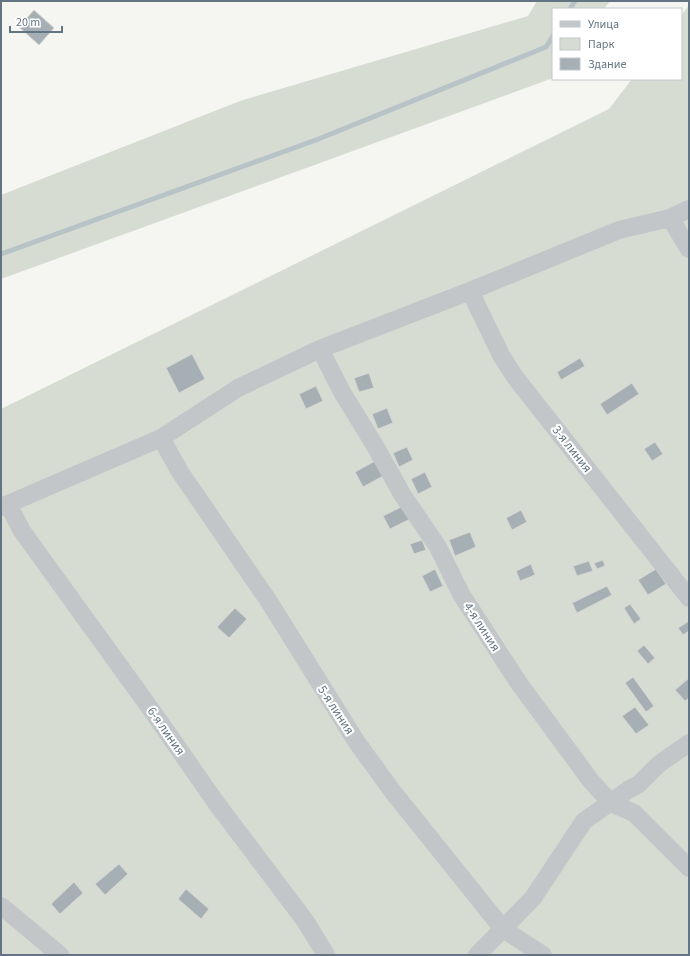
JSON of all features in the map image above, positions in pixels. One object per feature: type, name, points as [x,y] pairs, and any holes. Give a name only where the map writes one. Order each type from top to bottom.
[{"type":"street","points":[[5,506],[162,438],[238,388],[320,349],[619,230],[670,218],[689,209]]},
{"type":"street","points":[[670,218],[689,249]]},
{"type":"street","name":"3-я линия","points":[[470,290],[501,355],[515,377],[689,598]]},
{"type":"street","name":"4-я линия","points":[[320,349],[343,394],[374,444],[402,494],[438,547],[461,594],[518,682],[591,782],[610,803],[634,813],[689,868]]},
{"type":"street","name":"5-я линия","points":[[162,438],[180,472],[268,600],[356,741],[393,792],[503,929],[543,955]]},
{"type":"street","name":"6-я линия","points":[[5,506],[150,708],[216,804],[306,922],[326,955]]},
{"type":"street","points":[[477,955],[533,898],[584,821],[639,784],[659,764],[689,743]]},
{"type":"street","points":[[1,906],[60,955]]},
{"type":"green space","points":[[537,1],[610,1],[605,8],[552,8],[552,78],[1,279],[1,195],[240,101],[528,16]]},
{"type":"green space","points":[[689,5],[689,955],[1,955],[1,409],[609,109],[631,80],[682,80],[682,15]]},
{"type":"building","points":[[34,10],[54,28],[39,45],[19,27]]},
{"type":"building","points":[[192,354],[205,379],[179,393],[166,368]]},
{"type":"building","points":[[580,358],[585,366],[561,380],[557,372]]},
{"type":"building","points":[[369,373],[374,388],[359,392],[354,378]]},
{"type":"building","points":[[632,383],[639,394],[607,415],[600,404]]},
{"type":"building","points":[[316,386],[323,401],[306,409],[299,394]]},
{"type":"building","points":[[387,408],[393,423],[378,429],[372,414]]},
{"type":"building","points":[[655,442],[663,454],[652,461],[644,449]]},
{"type":"building","points":[[407,447],[413,460],[399,467],[393,453]]},
{"type":"building","points":[[375,461],[383,476],[363,487],[355,472]]},
{"type":"building","points":[[425,472],[432,487],[418,494],[411,479]]},
{"type":"building","points":[[403,506],[410,519],[390,529],[383,516]]},
{"type":"building","points":[[521,510],[527,522],[512,530],[506,518]]},
{"type":"building","points":[[470,532],[476,547],[455,556],[449,540]]},
{"type":"building","points":[[422,540],[426,550],[414,554],[410,544]]},
{"type":"building","points":[[603,560],[605,566],[597,569],[594,563]]},
{"type":"building","points":[[589,561],[593,571],[577,576],[573,566]]},
{"type":"building","points":[[531,564],[535,575],[520,581],[516,571]]},
{"type":"building","points":[[435,569],[443,586],[430,592],[422,576]]},
{"type":"building","points":[[656,569],[666,584],[648,595],[638,580]]},
{"type":"building","points":[[607,586],[612,595],[577,613],[572,603]]},
{"type":"building","points":[[630,604],[641,619],[634,624],[624,608]]},
{"type":"building","points":[[235,608],[247,619],[229,638],[217,627]]},
{"type":"building","points":[[689,621],[689,631],[683,635],[678,628]]},
{"type":"building","points":[[644,645],[655,658],[648,664],[637,651]]},
{"type":"building","points":[[633,677],[654,706],[646,712],[625,683]]},
{"type":"building","points":[[689,678],[689,698],[685,701],[675,690]]},
{"type":"building","points":[[635,707],[649,725],[636,734],[622,716]]},
{"type":"building","points":[[119,864],[128,874],[105,895],[95,884]]},
{"type":"building","points":[[74,882],[83,893],[60,914],[51,904]]},
{"type":"building","points":[[186,889],[209,909],[201,919],[178,899]]},
{"type":"waterway","points":[[571,8],[575,1]]},
{"type":"waterway","points":[[1,254],[316,140],[546,47],[552,38]]}]
